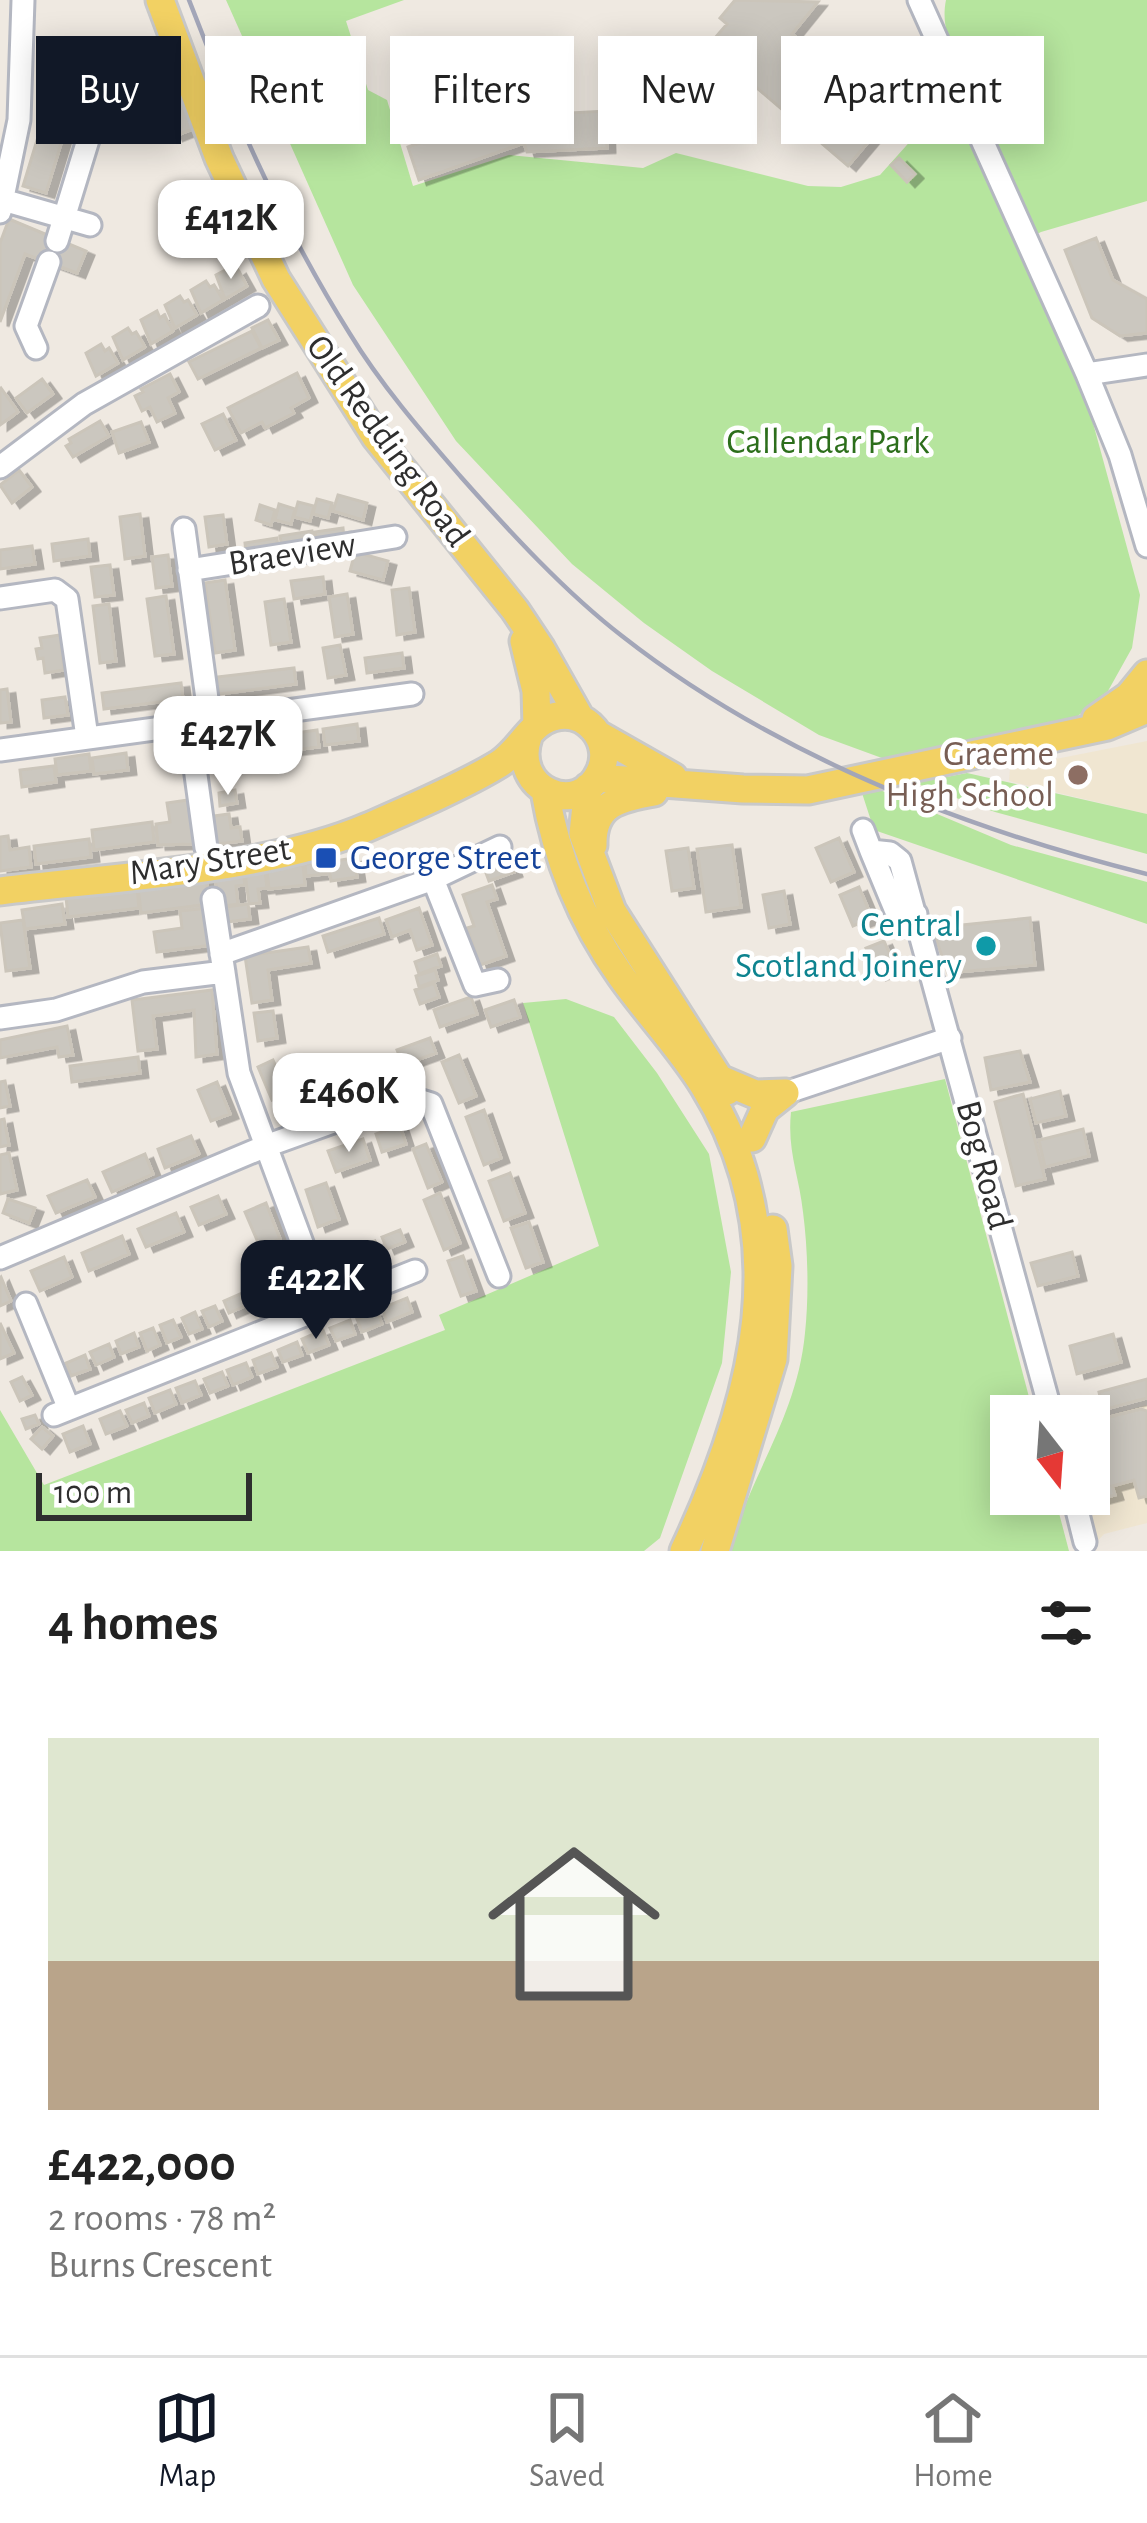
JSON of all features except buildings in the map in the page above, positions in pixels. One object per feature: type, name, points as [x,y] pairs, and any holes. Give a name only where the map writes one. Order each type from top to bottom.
[{"type":"main road","name":"Old Redding Road","points":[[160,0],[219,158],[276,279],[376,437],[514,610],[589,727]]},
{"type":"main road","name":"Old Redding Road","points":[[514,610],[533,678],[533,731],[524,758],[574,808]]},
{"type":"main road","points":[[1072,734],[1129,696],[1147,674]]},
{"type":"main road","points":[[574,808],[700,785],[779,790],[828,787],[1107,726],[1147,709]]},
{"type":"main road","points":[[533,731],[558,716],[589,727],[700,785]]},
{"type":"main road","points":[[589,727],[604,758],[574,808],[592,932],[704,1085],[734,1144],[754,1221],[759,1267],[753,1355],[727,1452],[684,1551]]},
{"type":"main road","name":"Mary Street","points":[[0,891],[209,876],[346,836],[479,774],[515,752],[533,731]]},
{"type":"main road","points":[[479,774],[519,774],[574,808],[604,893],[623,929],[722,1080],[752,1138],[772,1218],[778,1314],[773,1359],[715,1551]]},
{"type":"main road","points":[[722,1080],[755,1094],[785,1094]]},
{"type":"main road","points":[[752,1138],[765,1109],[785,1094]]},
{"type":"street","points":[[23,0],[19,120],[2,206],[90,225]]},
{"type":"street","points":[[919,0],[1087,374],[1120,454],[1147,546]]},
{"type":"street","points":[[37,348],[26,326],[88,144]]},
{"type":"street","points":[[0,467],[84,404],[258,306]]},
{"type":"street","points":[[1087,374],[1147,365]]},
{"type":"street","points":[[184,529],[209,876],[239,1073],[325,1305]]},
{"type":"street","name":"Braeview","points":[[189,570],[395,537]]},
{"type":"street","points":[[0,598],[56,590],[67,599],[87,737]]},
{"type":"street","points":[[0,750],[412,694]]},
{"type":"street","name":"Bog Road","points":[[867,840],[900,861],[1046,1395]]},
{"type":"street","points":[[0,1018],[56,1010],[223,963],[433,879],[500,847]]},
{"type":"street","points":[[433,879],[475,985],[498,980]]},
{"type":"street","points":[[785,1094],[950,1038]]},
{"type":"street","points":[[0,1258],[266,1146],[405,1096],[431,1105],[499,1276]]},
{"type":"street","points":[[26,1304],[61,1412],[415,1271]]},
{"type":"street","points":[[1078,1515],[1085,1542]]},
{"type":"shaded area","name":"Graeme High School","points":[[1147,741],[1147,814],[1009,781],[1010,768]]},
{"type":"shaded area","points":[[1147,1405],[1147,1523],[1104,1534],[1092,1547],[1084,1515],[1110,1515],[1110,1415]]},
{"type":"green space","name":"Callendar Park","points":[[226,0],[404,0],[346,21],[351,36],[242,36]]},
{"type":"green space","name":"Callendar Park","points":[[946,0],[1147,0],[1147,201],[1041,232],[1017,244],[1087,401],[1140,595],[1132,648],[1108,691],[1073,720],[901,765],[819,735],[712,671],[572,564],[456,441],[353,285],[290,144],[366,144],[366,84],[368,90],[387,100],[390,144],[400,144],[413,186],[509,155],[643,168],[676,153],[808,186],[841,187],[880,175],[908,144],[1044,144],[1044,36],[948,36]]},
{"type":"green space","points":[[967,773],[1147,814],[1147,854],[995,812],[915,783]]},
{"type":"green space","points":[[880,790],[1011,845],[1147,882],[1147,924],[874,830],[862,793]]},
{"type":"green space","points":[[566,999],[614,1017],[709,1154],[731,1272],[722,1363],[660,1538],[644,1551],[0,1551],[0,1410],[44,1485],[445,1330],[439,1315],[599,1246],[523,1003]]},
{"type":"green space","points":[[945,1079],[1028,1395],[990,1395],[990,1515],[1060,1515],[1069,1551],[729,1551],[793,1392],[805,1333],[806,1242],[791,1112]]},
{"type":"railway","points":[[189,0],[282,212],[362,353],[461,477],[580,600],[681,679],[806,751],[940,810],[1147,874]]},
{"type":"place","name":"Graeme High School","points":[[1078,775]]},
{"type":"place","name":"George Street","points":[[326,858]]},
{"type":"place","name":"Central Scotland Joinery","points":[[986,946]]}]
